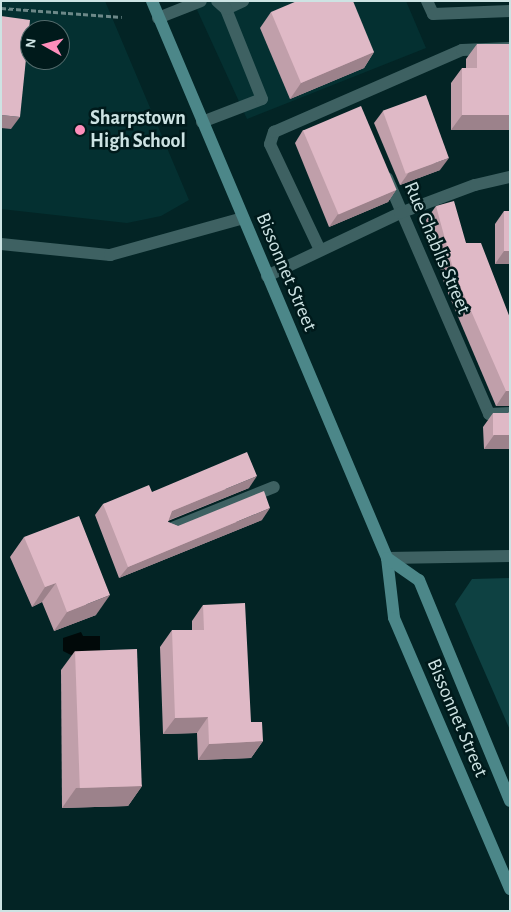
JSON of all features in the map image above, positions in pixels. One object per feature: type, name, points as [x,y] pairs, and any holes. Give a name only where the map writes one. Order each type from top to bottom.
[{"type":"main road","name":"Bissonnet Street","points":[[152,1],[387,558],[394,618],[509,882]]},
{"type":"main road","name":"Bissonnet Street","points":[[387,558],[419,580],[510,801]]},
{"type":"street","points":[[158,18],[201,1]]},
{"type":"street","points":[[202,122],[262,99],[221,5],[243,1]]},
{"type":"street","points":[[427,1],[433,14],[510,11]]},
{"type":"street","points":[[320,250],[270,144],[274,132],[462,50],[510,48]]},
{"type":"street","points":[[354,97],[361,115]]},
{"type":"street","name":"Rue Chablis Street","points":[[383,168],[400,213],[488,414],[510,413]]},
{"type":"street","points":[[267,276],[400,213],[475,185],[510,177]]},
{"type":"street","points":[[1,244],[110,255],[243,218]]},
{"type":"street","points":[[167,530],[274,487]]},
{"type":"street","points":[[387,558],[510,556]]},
{"type":"path","points":[[1,8],[122,16]]},
{"type":"shaded area","name":"Sharpstown High School","points":[[1,1],[105,1],[189,200],[161,216],[127,223],[1,209]]},
{"type":"shaded area","points":[[193,1],[406,1],[426,48],[247,119]]},
{"type":"shaded area","points":[[510,578],[510,730],[455,604],[472,579]]},
{"type":"shaded area","points":[[81,632],[83,636],[100,636],[100,652],[71,655],[63,651],[63,638]]},
{"type":"building","points":[[297,1],[353,1],[374,52],[301,83],[271,12]]},
{"type":"building","points":[[1,16],[30,20],[20,20],[20,70],[25,70],[20,117],[1,115]]},
{"type":"building","points":[[477,44],[510,44],[510,115],[462,115],[462,68],[477,68]]},
{"type":"building","points":[[426,95],[449,158],[406,174],[383,111]]},
{"type":"building","points":[[361,106],[397,190],[339,214],[303,131]]},
{"type":"building","points":[[454,201],[466,243],[481,243],[510,318],[510,391],[506,391],[454,272],[436,206]]},
{"type":"building","points":[[504,211],[510,211],[510,251],[504,251]]},
{"type":"building","points":[[493,413],[510,413],[510,435],[493,435]]},
{"type":"building","points":[[247,452],[257,476],[172,511],[168,522],[178,526],[264,491],[270,508],[128,567],[103,504],[149,485],[152,492]]},
{"type":"building","points":[[79,516],[110,595],[67,612],[56,583],[45,587],[24,537]]},
{"type":"building","points":[[245,603],[251,722],[262,722],[263,741],[209,744],[208,717],[175,718],[172,630],[204,630],[203,605]]},
{"type":"building","points":[[137,649],[142,786],[80,788],[75,651]]},
{"type":"place","name":"Sharpstown High School","points":[[80,130]]}]
